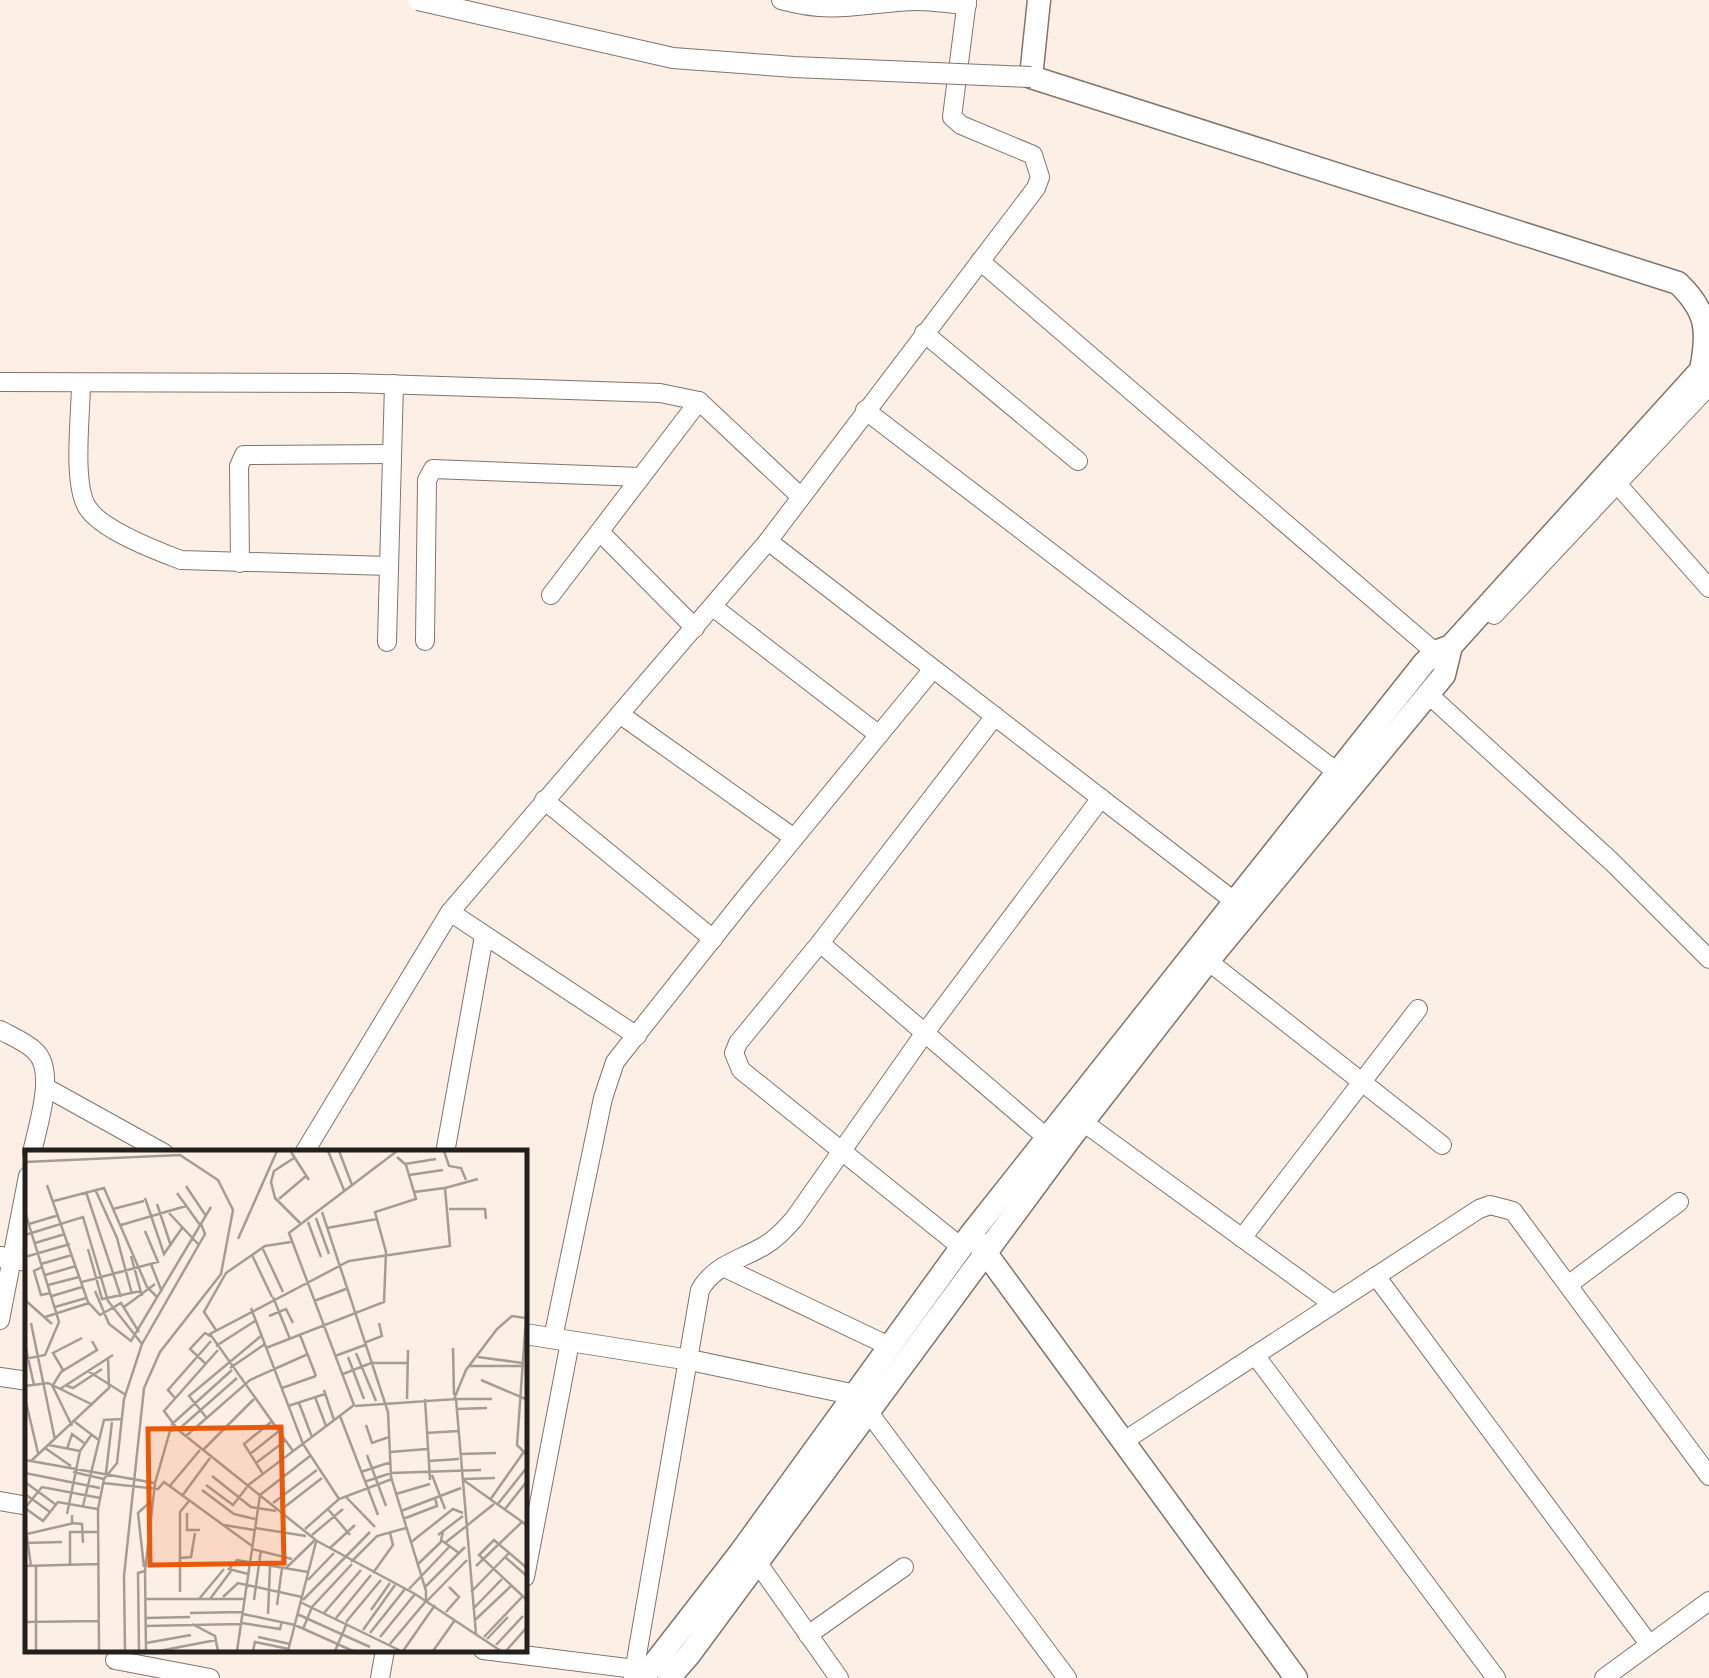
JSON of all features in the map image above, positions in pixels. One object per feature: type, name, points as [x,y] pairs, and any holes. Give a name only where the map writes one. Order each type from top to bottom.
[{"type":"main road","points":[[672,1677],[757,1562],[1046,1137],[1337,772],[1445,654],[1706,386],[1708,324],[1698,302],[1678,283],[1031,77],[1040,0]]},
{"type":"main road","points":[[637,1675],[863,1404],[891,1347],[973,1244],[1084,1122],[1208,961],[1444,674],[1445,654]]},
{"type":"main road","points":[[973,1244],[1124,1441],[1296,1678]]},
{"type":"street","points":[[418,0],[673,58],[1031,77]]},
{"type":"street","points":[[306,1150],[450,912],[768,542],[1036,188],[1040,177],[1038,164],[1026,150],[960,125],[952,117],[967,2],[916,1],[849,10],[812,9],[781,0]]},
{"type":"street","points":[[980,260],[1445,654],[1618,484],[1706,386]]},
{"type":"street","points":[[924,333],[1078,461]]},
{"type":"street","points":[[0,382],[394,384],[660,393],[699,402],[800,497]]},
{"type":"street","points":[[81,383],[80,485],[96,518],[152,550],[181,560],[390,566]]},
{"type":"street","points":[[387,642],[394,384]]},
{"type":"street","points":[[551,596],[699,402]]},
{"type":"street","points":[[865,410],[1337,772]]},
{"type":"street","points":[[240,564],[238,466],[244,455],[392,454]]},
{"type":"street","points":[[425,640],[427,480],[433,469],[642,477]]},
{"type":"street","points":[[1618,484],[1709,588]]},
{"type":"street","points":[[600,532],[695,628]]},
{"type":"street","points":[[768,542],[1234,901]]},
{"type":"street","points":[[712,607],[879,734]]},
{"type":"street","points":[[528,1558],[603,1098],[616,1062],[933,669]]},
{"type":"street","points":[[1428,694],[1612,862],[1709,959]]},
{"type":"street","points":[[622,715],[794,838]]},
{"type":"street","points":[[973,1244],[842,1150],[741,1070],[734,1053],[995,716]]},
{"type":"street","points":[[516,1653],[637,1675],[700,1290],[708,1276],[779,1236],[1101,798]]},
{"type":"street","points":[[544,800],[713,939]]},
{"type":"street","points":[[450,912],[637,1036]]},
{"type":"street","points":[[446,1150],[484,936]]},
{"type":"street","points":[[820,944],[1046,1137]]},
{"type":"street","points":[[1208,961],[1442,1145]]},
{"type":"street","points":[[1242,1238],[1418,1009]]},
{"type":"street","points":[[0,1030],[35,1051],[44,1064],[45,1087],[33,1150]]},
{"type":"street","points":[[45,1087],[159,1150]]},
{"type":"street","points":[[1084,1122],[1333,1304]]},
{"type":"street","points":[[0,1320],[25,1193]]},
{"type":"street","points":[[1568,1285],[1679,1202]]},
{"type":"street","points":[[1124,1441],[1479,1209],[1500,1206],[1512,1210],[1709,1476]]},
{"type":"street","points":[[723,1266],[891,1347]]},
{"type":"street","points":[[1376,1276],[1650,1644]]},
{"type":"street","points":[[528,1334],[690,1360],[863,1404],[1067,1678]]},
{"type":"street","points":[[1255,1355],[1496,1678]]},
{"type":"street","points":[[0,1377],[25,1381]]},
{"type":"street","points":[[0,1500],[25,1505]]},
{"type":"street","points":[[757,1562],[839,1678]]},
{"type":"street","points":[[808,1635],[904,1567]]},
{"type":"street","points":[[1604,1678],[1709,1600]]},
{"type":"street","points":[[380,1678],[384,1653]]},
{"type":"street","points":[[115,1663],[210,1678]]}]
